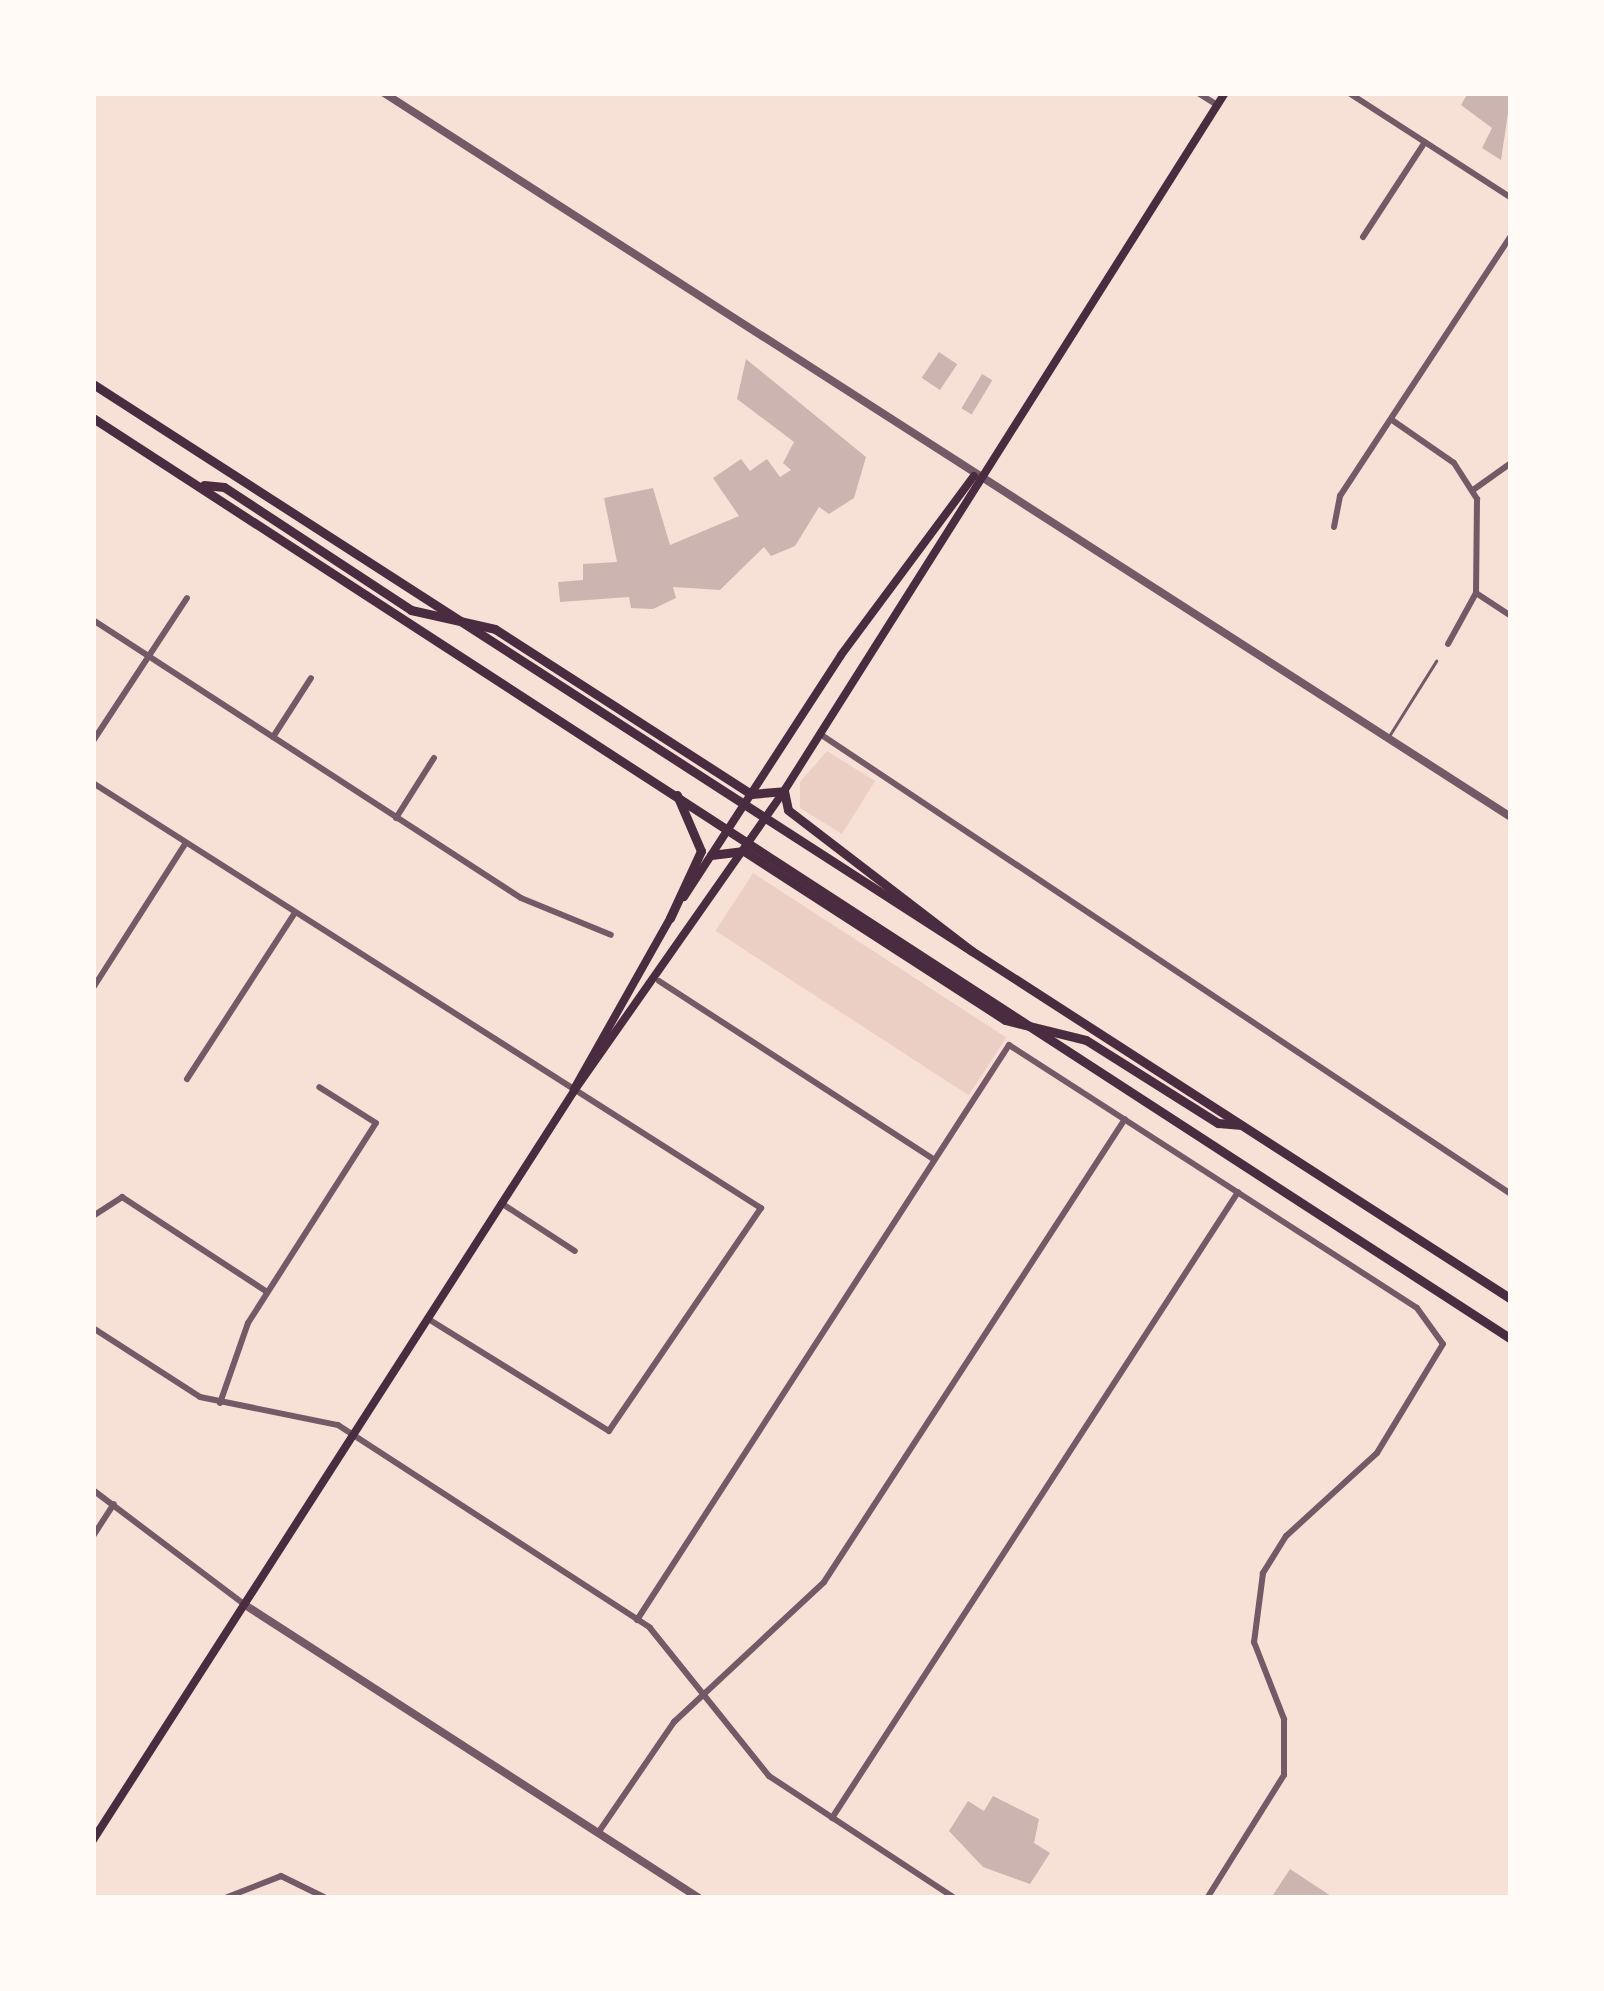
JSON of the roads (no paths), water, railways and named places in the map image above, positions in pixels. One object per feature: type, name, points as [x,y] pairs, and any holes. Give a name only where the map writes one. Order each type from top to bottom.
[{"type":"highway","points":[[93,384],[1511,1300]]},
{"type":"highway","points":[[93,418],[1054,1034],[1511,1340]]},
{"type":"highway","points":[[199,484],[224,487],[411,610],[495,629],[751,794],[784,791],[788,810],[964,935],[975,956]]},
{"type":"highway","points":[[670,918],[701,851],[674,790]]},
{"type":"highway","points":[[711,855],[744,851],[1005,1020],[1086,1040],[1218,1123],[1245,1126]]},
{"type":"main road","points":[[574,1091],[659,982],[784,791],[977,474],[1225,93]]},
{"type":"main road","points":[[93,1840],[574,1091],[670,918],[742,806],[954,492],[977,474]]},
{"type":"street","points":[[384,93],[1511,817]]},
{"type":"street","points":[[1198,93],[1217,105]]},
{"type":"street","points":[[1349,93],[1511,198]]},
{"type":"street","points":[[1363,237],[1425,142]]},
{"type":"street","points":[[1334,527],[1340,496],[1511,236]]},
{"type":"street","points":[[1393,420],[1473,490],[1475,593],[1448,644]]},
{"type":"street","points":[[1473,490],[1511,463]]},
{"type":"street","points":[[1475,593],[1511,616]]},
{"type":"street","points":[[93,742],[187,598]]},
{"type":"street","points":[[93,620],[538,908],[611,935]]},
{"type":"street","points":[[273,737],[310,677]]},
{"type":"street","points":[[820,734],[1511,1193]]},
{"type":"street","points":[[396,818],[434,758]]},
{"type":"street","points":[[93,783],[761,1208],[609,1431],[427,1318]]},
{"type":"street","points":[[93,988],[186,843]]},
{"type":"street","points":[[187,1079],[295,913]]},
{"type":"street","points":[[659,982],[934,1160]]},
{"type":"street","points":[[637,1619],[1009,1045],[1436,1323],[1433,1366],[1377,1453],[1286,1536],[1262,1574],[1254,1642],[1283,1719],[1284,1774],[1207,1898]]},
{"type":"street","points":[[220,1403],[267,1292],[376,1123],[319,1087]]},
{"type":"street","points":[[598,1833],[658,1742],[824,1582],[1125,1119]]},
{"type":"street","points":[[832,1818],[1238,1192]]},
{"type":"street","points":[[93,1216],[112,1195],[267,1292]]},
{"type":"street","points":[[501,1203],[575,1251]]},
{"type":"street","points":[[93,1328],[220,1403],[303,1410],[352,1434],[637,1619],[705,1695],[758,1767],[955,1898]]},
{"type":"street","points":[[93,1490],[245,1605],[699,1898]]},
{"type":"street","points":[[93,1536],[114,1504]]},
{"type":"street","points":[[225,1898],[236,1886],[281,1876],[326,1898]]},
{"type":"lane","points":[[1388,738],[1436,662]]}]
